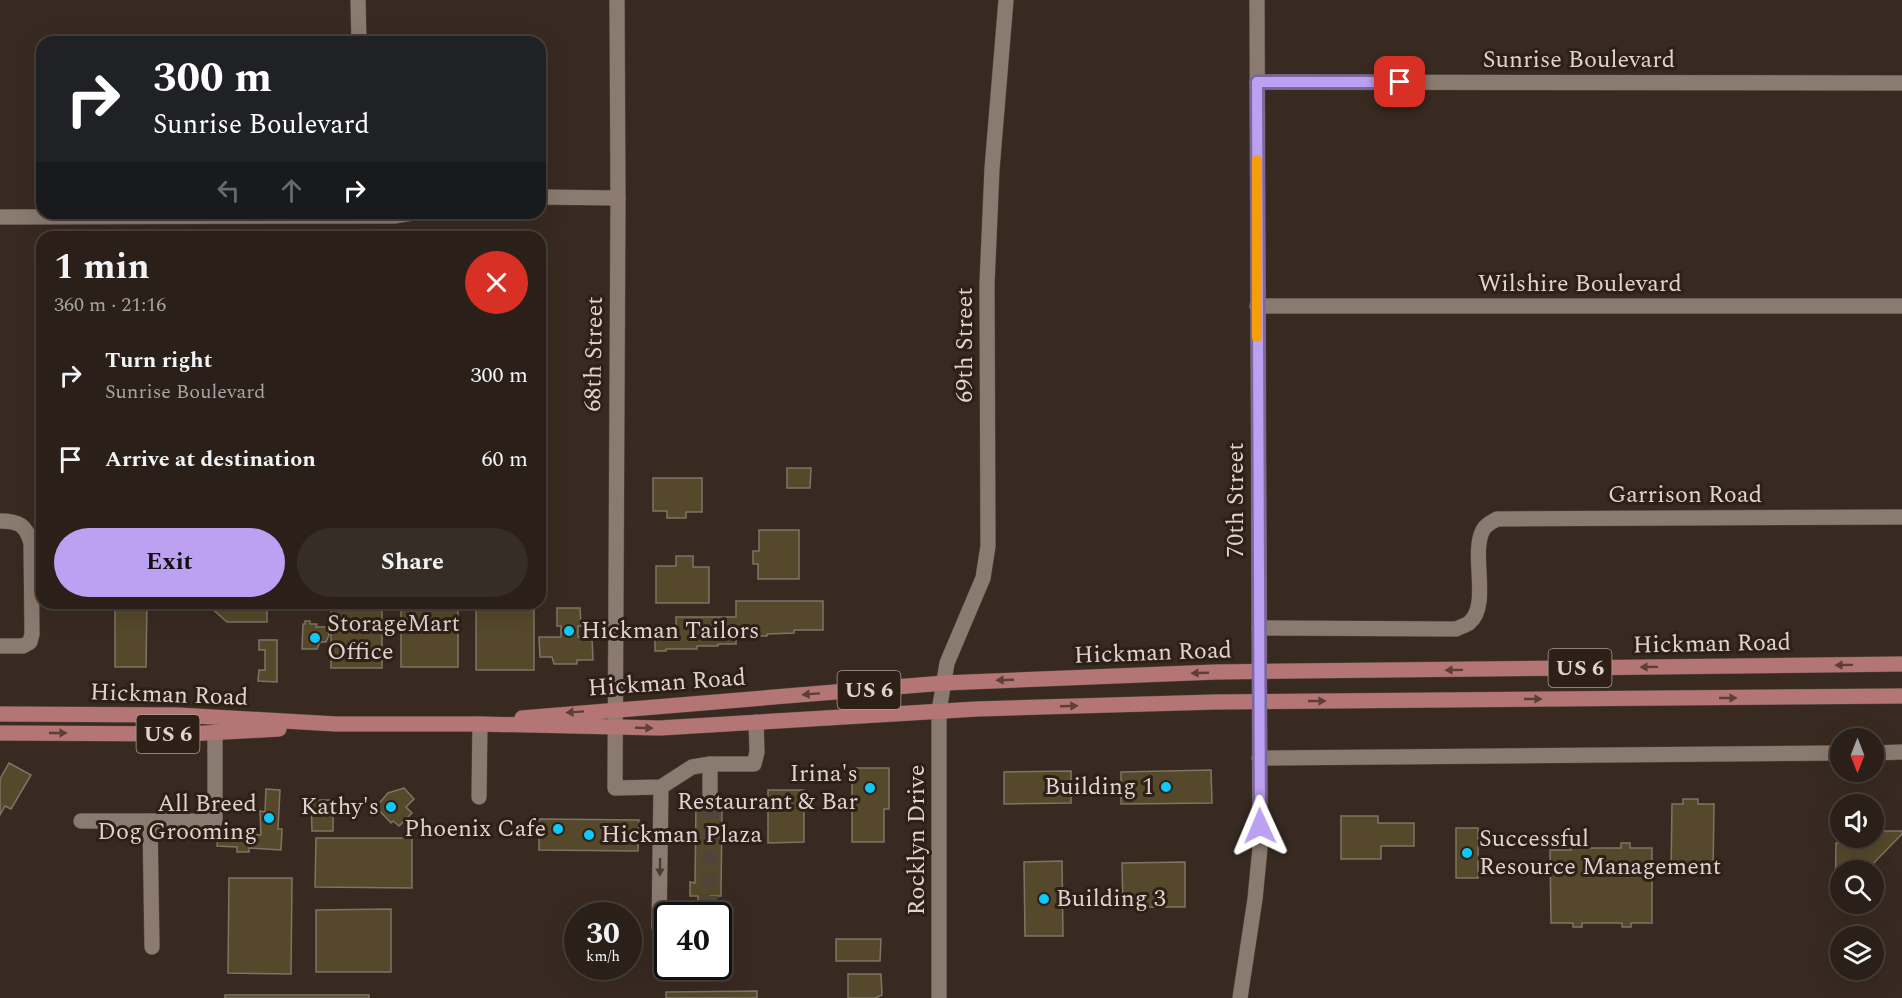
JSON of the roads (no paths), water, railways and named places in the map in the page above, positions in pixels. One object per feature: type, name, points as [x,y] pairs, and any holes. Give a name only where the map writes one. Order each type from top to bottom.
[{"type":"main road","name":"Hickman Road","points":[[480,724],[534,716],[944,683],[1259,672],[1902,664]]},
{"type":"main road","name":"Hickman Road","points":[[0,714],[178,715],[336,724],[660,728],[939,711],[1259,702],[1902,696]]},
{"type":"main road","name":"Hickman Road","points":[[0,733],[188,734],[278,730],[336,724]]},
{"type":"street","points":[[358,0],[358,36]]},
{"type":"street","name":"68th Street","points":[[617,0],[615,788],[661,788]]},
{"type":"street","name":"69th Street","points":[[944,683],[947,663],[983,578],[988,546],[987,284],[992,169],[1006,0]]},
{"type":"street","name":"70th Street","points":[[1240,998],[1260,848],[1257,0]]},
{"type":"street","name":"Sunrise Boulevard","points":[[1257,82],[1902,83]]},
{"type":"street","points":[[546,197],[618,198]]},
{"type":"street","points":[[0,217],[36,217]]},
{"type":"street","name":"Wilshire Boulevard","points":[[1257,306],[1902,306]]},
{"type":"street","name":"Garrison Road","points":[[1480,539],[1483,529],[1488,524],[1505,518],[1902,518]]},
{"type":"street","points":[[0,521],[17,522],[28,533],[31,543],[32,634],[30,642],[23,646],[0,646]]},
{"type":"street","name":"Hickman Road","points":[[1258,628],[1456,629],[1469,623],[1476,614],[1479,601],[1480,539]]},
{"type":"street","name":"Rocklyn Drive","points":[[939,998],[939,711],[944,683]]},
{"type":"street","points":[[659,902],[661,788],[692,767],[710,764],[754,764],[757,752],[756,722]]},
{"type":"street","points":[[479,797],[480,724]]},
{"type":"street","points":[[81,820],[214,820],[215,732]]},
{"type":"street","points":[[1884,753],[1902,752]]},
{"type":"street","points":[[1259,758],[1830,753]]},
{"type":"street","points":[[710,764],[710,804]]},
{"type":"street","points":[[150,820],[152,947]]},
{"type":"tunnel","points":[[710,804],[710,902]]},
{"type":"place","name":"Hickman Tailors","points":[[569,631]]},
{"type":"place","name":"StorageMart Office","points":[[315,638]]},
{"type":"place","name":"Building 1","points":[[1166,787]]},
{"type":"place","name":"Irina's Restaurant & Bar","points":[[870,788]]},
{"type":"place","name":"Kathy's","points":[[391,807]]},
{"type":"place","name":"All Breed Dog Grooming","points":[[269,818]]},
{"type":"place","name":"Phoenix Cafe","points":[[558,829]]},
{"type":"place","name":"Hickman Plaza","points":[[589,835]]},
{"type":"place","name":"Successful Resource Management","points":[[1467,853]]},
{"type":"place","name":"Building 3","points":[[1044,899]]}]
